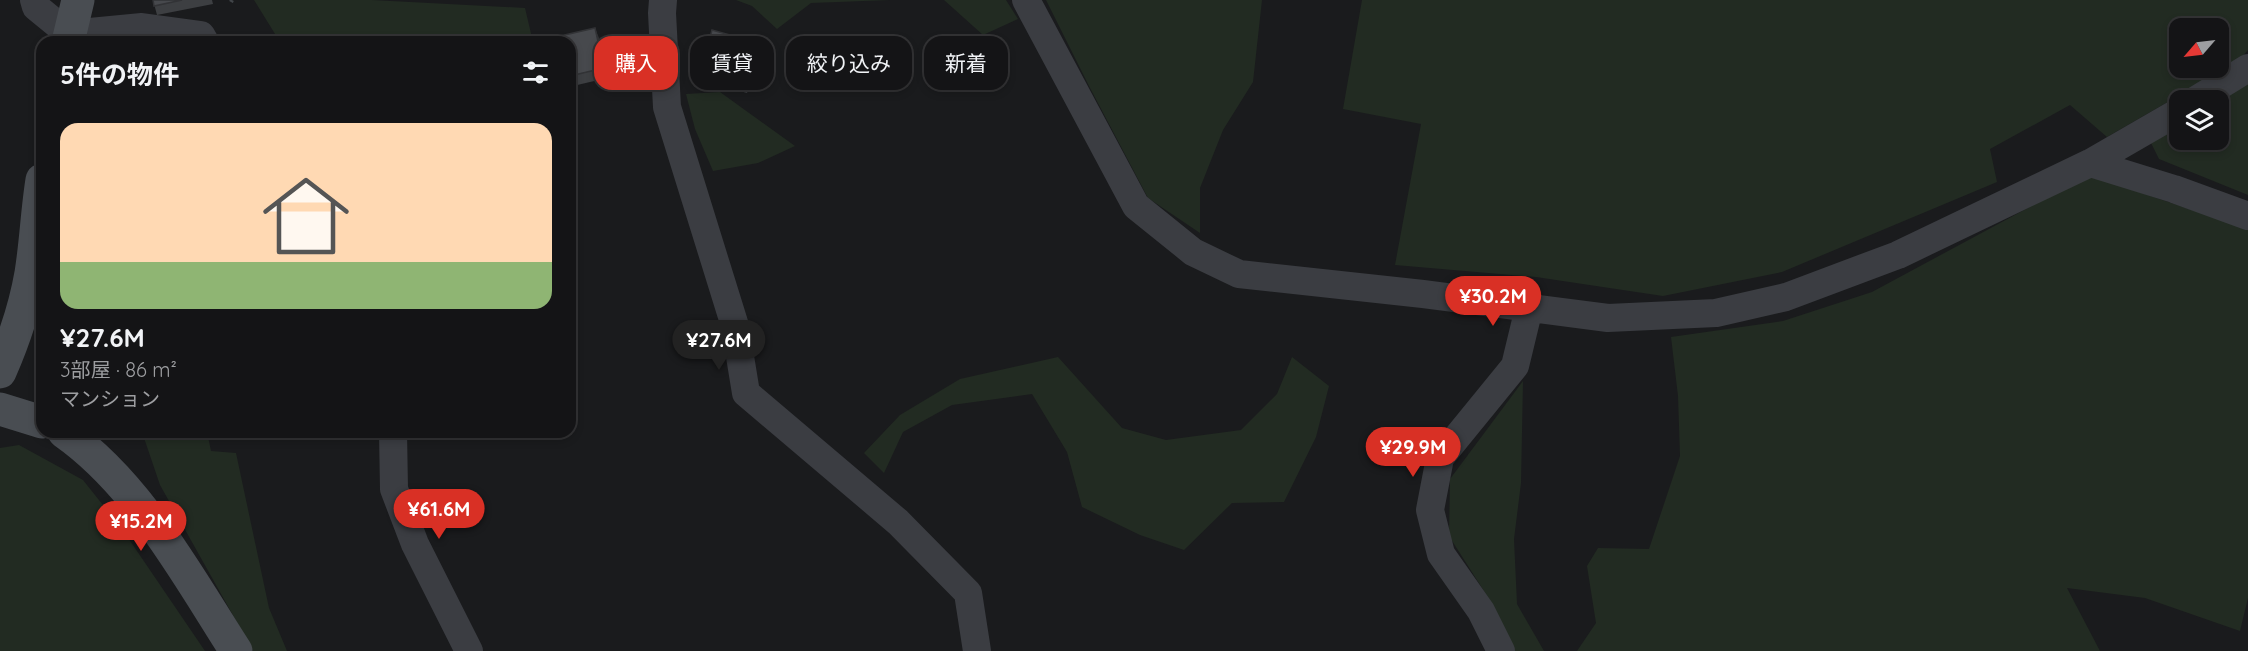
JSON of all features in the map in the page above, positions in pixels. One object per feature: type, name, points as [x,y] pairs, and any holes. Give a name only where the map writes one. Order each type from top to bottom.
[{"type":"street","points":[[34,0],[36,7],[66,36]]},
{"type":"street","points":[[69,36],[78,0]]},
{"type":"street","points":[[663,0],[668,107],[735,326],[746,393],[898,522],[968,593],[977,651]]},
{"type":"street","points":[[1026,0],[1136,206],[1193,252],[1239,274],[1608,318],[1716,313],[1786,297],[1898,255],[2090,163],[2169,117]]},
{"type":"street","points":[[81,36],[142,27],[202,36]]},
{"type":"street","points":[[2212,90],[2248,68]]},
{"type":"street","points":[[2090,163],[2174,189],[2248,216]]},
{"type":"street","points":[[0,372],[18,329],[31,273],[36,220]]},
{"type":"street","points":[[1501,651],[1480,611],[1441,554],[1430,510],[1440,458],[1515,366],[1529,308]]},
{"type":"street","points":[[0,409],[36,420]]},
{"type":"street","points":[[72,438],[99,460],[137,501],[236,651]]},
{"type":"street","points":[[393,438],[394,489],[415,544],[469,651]]},
{"type":"shaded area","points":[[254,0],[372,0],[525,8],[532,36],[276,36]]},
{"type":"shaded area","points":[[736,0],[890,0],[811,3],[777,29],[752,6]]},
{"type":"shaded area","points":[[944,0],[1006,0],[1018,19],[983,35]]},
{"type":"shaded area","points":[[1046,0],[1262,0],[1253,82],[1223,130],[1200,188],[1200,233],[1148,198]]},
{"type":"shaded area","points":[[1362,0],[2248,0],[2248,50],[2229,67],[2229,18],[2169,18],[2169,78],[2209,78],[2188,90],[2169,90],[2169,101],[2107,137],[2070,105],[1990,149],[1997,182],[1782,272],[1663,296],[1536,277],[1395,265],[1421,124],[1343,109]]},
{"type":"shaded area","points":[[2248,83],[2248,195],[2159,159],[2151,143],[2169,131],[2169,150],[2229,150],[2229,95]]},
{"type":"shaded area","points":[[720,92],[795,146],[758,163],[713,171],[695,129],[686,94]]},
{"type":"shaded area","points":[[2089,175],[2248,229],[2248,598],[2240,631],[2145,598],[2067,588],[2100,651],[1577,651],[1596,623],[1587,566],[1598,548],[1649,549],[1680,456],[1678,396],[1671,337],[1783,321],[1872,292]]},
{"type":"shaded area","points":[[1058,357],[1122,428],[1166,440],[1241,430],[1277,394],[1292,357],[1329,386],[1316,437],[1284,502],[1232,503],[1184,550],[1140,535],[1082,507],[1067,452],[1032,394],[952,405],[903,432],[884,473],[864,453],[900,415],[960,379]]},
{"type":"shaded area","points":[[1523,381],[1521,483],[1514,539],[1517,604],[1544,651],[1511,651],[1489,599],[1449,536],[1450,479]]},
{"type":"shaded area","points":[[144,438],[208,438],[211,451],[236,453],[269,608],[287,651],[253,651],[160,485]]},
{"type":"shaded area","points":[[19,445],[83,480],[122,529],[205,651],[0,651],[0,448]]},
{"type":"building","points":[[153,0],[182,0],[154,6]]},
{"type":"building","points":[[595,28],[597,36],[594,36],[594,70],[576,75],[576,36],[560,36]]},
{"type":"building","points":[[712,30],[734,36],[710,36]]}]
